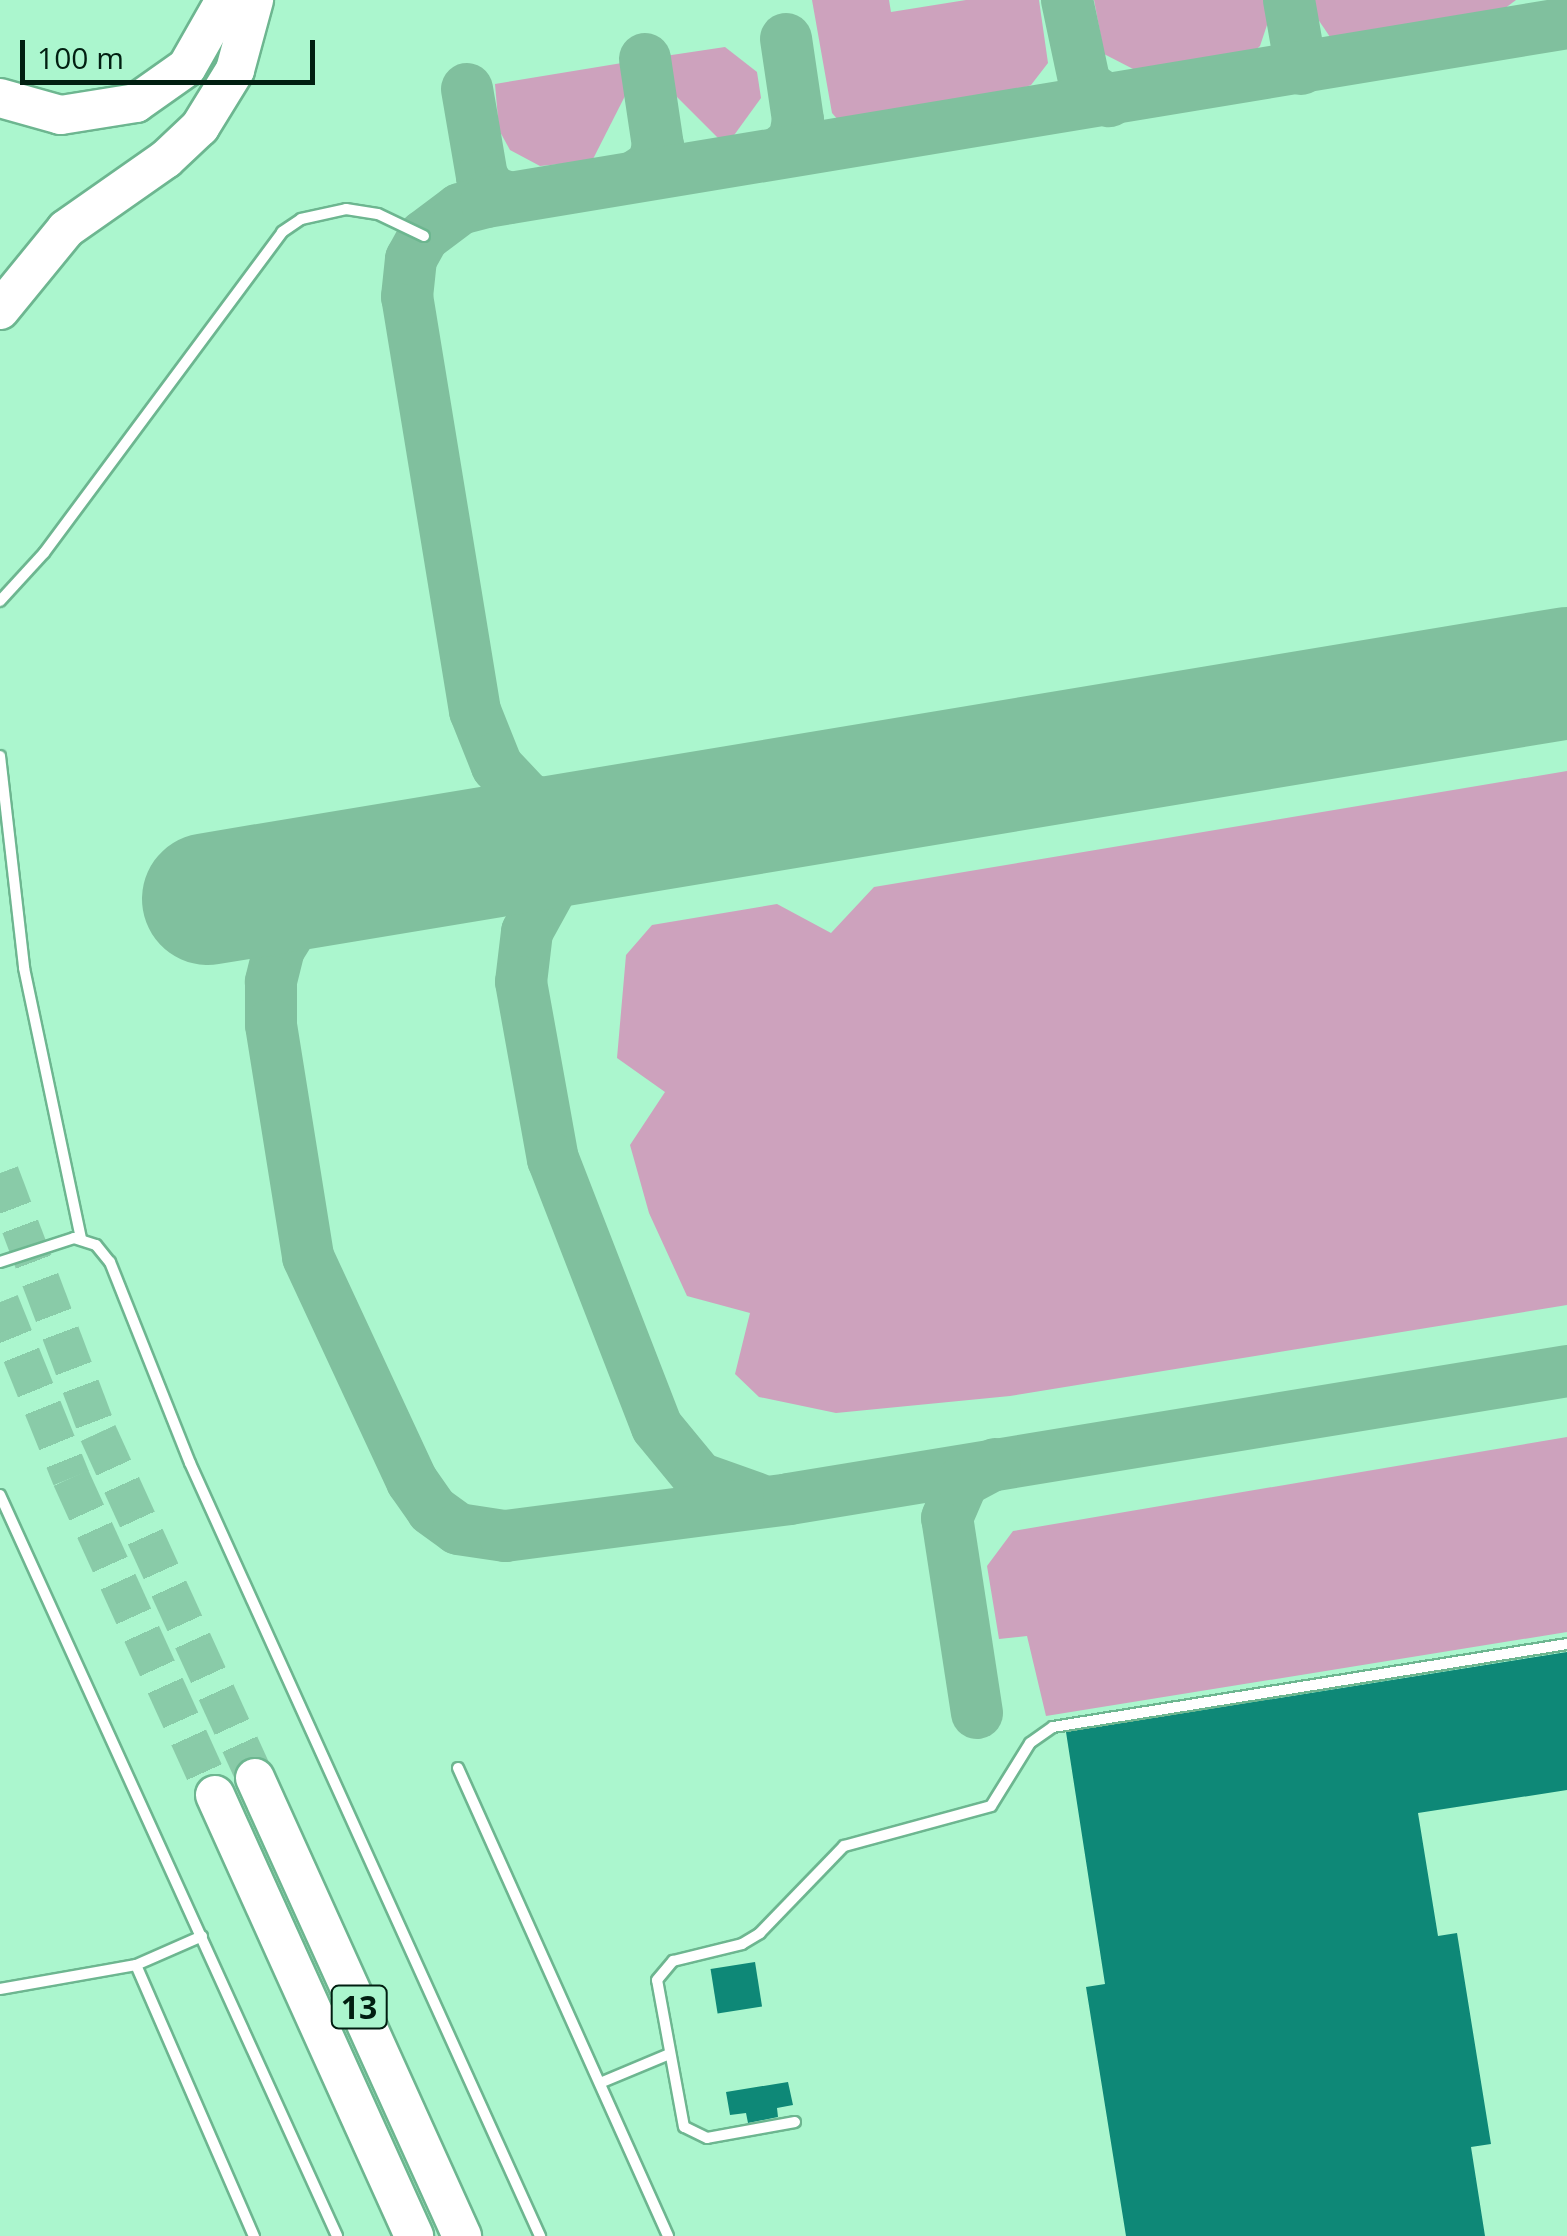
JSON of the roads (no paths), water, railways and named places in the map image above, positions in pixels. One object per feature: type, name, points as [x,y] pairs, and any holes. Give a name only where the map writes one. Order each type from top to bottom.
[{"type":"highway","points":[[0,98],[61,115],[136,103],[187,67],[225,0]]},
{"type":"highway","points":[[0,310],[66,228],[166,159],[200,127],[235,70],[254,0]]},
{"type":"highway","name":"13","points":[[255,1778],[462,2236]]},
{"type":"highway","name":"13","points":[[215,1796],[414,2236]]},
{"type":"lane","points":[[0,601],[44,553],[282,232],[301,220],[346,209],[378,214],[424,236]]},
{"type":"lane","points":[[0,756],[24,968],[81,1239],[110,1262],[190,1463],[540,2236]]},
{"type":"lane","points":[[0,1262],[81,1239]]},
{"type":"lane","points":[[0,1495],[337,2236]]},
{"type":"lane","points":[[796,2122],[707,2138],[691,2134],[676,2110],[657,1988],[666,1966],[760,1933],[844,1846],[991,1806],[1030,1744],[1053,1727],[1567,1644]]},
{"type":"lane","points":[[458,1768],[668,2236]]},
{"type":"lane","points":[[0,1989],[136,1965],[202,1936]]},
{"type":"lane","points":[[136,1965],[254,2236]]},
{"type":"lane","points":[[600,2083],[666,2055]]},
{"type":"tunnel","points":[[0,1173],[98,1433],[255,1778]]},
{"type":"tunnel","points":[[0,1302],[71,1478],[215,1795]]}]
